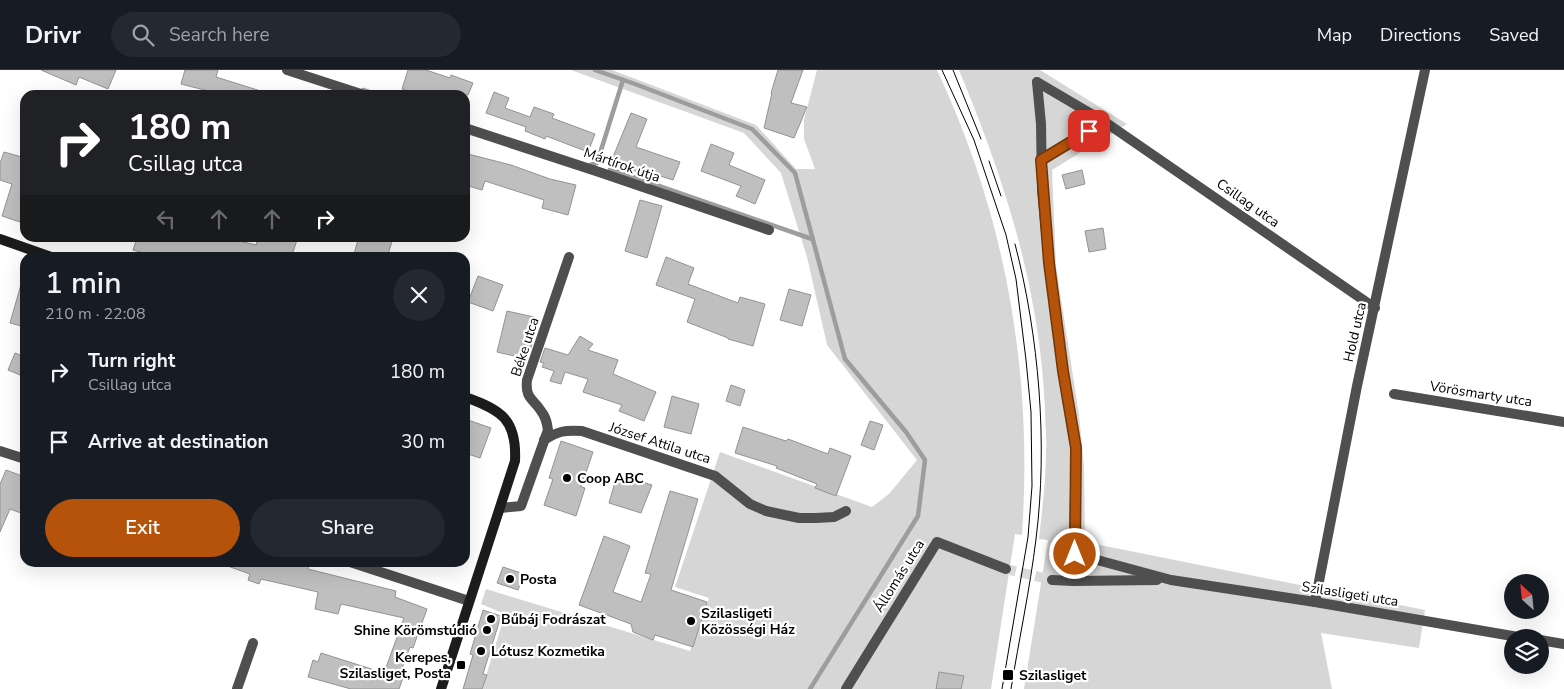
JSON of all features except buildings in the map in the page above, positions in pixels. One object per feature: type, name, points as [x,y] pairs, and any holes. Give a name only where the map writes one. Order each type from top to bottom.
[{"type":"street","points":[[287,70],[349,90]]},
{"type":"street","name":"Hold utca","points":[[1315,602],[1356,386],[1375,308],[1425,70]]},
{"type":"street","name":"Csillag utca","points":[[1041,160],[1037,82],[1105,122],[1375,308]]},
{"type":"street","points":[[1073,581],[1076,448],[1063,371],[1049,263],[1041,160],[1105,122]]},
{"type":"street","name":"Mártírok útja","points":[[470,130],[768,230]]},
{"type":"street","points":[[0,239],[37,252]]},
{"type":"street","name":"Béke utca","points":[[500,508],[521,506],[548,430],[546,419],[540,409],[528,398],[526,388],[527,380],[569,257]]},
{"type":"street","name":"Vörösmarty utca","points":[[1394,394],[1564,422]]},
{"type":"street","points":[[440,689],[515,461],[516,446],[512,430],[504,416],[482,403],[470,399]]},
{"type":"street","name":"József Attila utca","points":[[544,440],[566,430],[582,431],[716,476],[750,504],[783,515],[799,518],[826,518],[846,511]]},
{"type":"street","points":[[0,451],[20,457]]},
{"type":"street","name":"Állomás utca","points":[[846,689],[937,542],[1006,569]]},
{"type":"street","name":"Szilasligeti utca","points":[[1075,554],[1170,580],[1315,602],[1504,635]]},
{"type":"street","points":[[365,567],[469,601]]},
{"type":"street","name":"Szilasligeti utca","points":[[1052,580],[1170,580]]},
{"type":"street","points":[[1549,642],[1564,644]]},
{"type":"street","points":[[238,689],[253,643]]},
{"type":"shaded area","points":[[571,70],[612,70],[756,125],[796,169],[815,169],[804,139],[804,120],[817,70],[937,70],[961,126],[981,182],[997,239],[1009,296],[1018,355],[1023,414],[1022,535],[1015,534],[991,689],[482,689],[505,614],[481,604],[486,589],[690,651],[709,598],[675,587],[720,452],[872,507],[889,494],[917,460],[827,345],[807,257],[781,173],[744,133]]},
{"type":"shaded area","points":[[959,70],[1040,70],[1127,124],[1052,170],[1056,266],[1079,415],[1084,467],[1085,542],[1425,610],[1419,648],[1321,633],[1332,689],[1024,689],[1048,540],[1039,539],[1045,485],[1046,447],[1042,365],[1028,279],[1017,236],[991,153]]},
{"type":"waterway","points":[[595,70],[752,129],[795,173],[845,359],[906,432],[925,460],[918,516],[810,689]]},
{"type":"waterway","points":[[590,165],[597,163],[623,80]]},
{"type":"waterway","points":[[610,169],[812,239]]},
{"type":"tunnel","points":[[1006,569],[1052,580]]},
{"type":"tram line","points":[[942,70],[974,140],[1006,235],[1016,279],[1026,360],[1031,412],[1032,486],[1028,537],[1002,689]]},
{"type":"tram line","points":[[953,70],[981,139]]},
{"type":"tram line","points":[[989,161],[1001,196]]},
{"type":"tram line","points":[[1011,689],[1034,558],[1040,503],[1041,466],[1039,390],[1035,353],[1030,316],[1015,244]]},
{"type":"place","name":"Coop ABC","points":[[567,478]]},
{"type":"place","name":"Posta","points":[[510,579]]},
{"type":"place","name":"Bűbáj Fodrászat","points":[[491,619]]},
{"type":"place","name":"Szilasligeti Közösségi Ház","points":[[691,621]]},
{"type":"place","name":"Shine Körömstúdió","points":[[487,630]]},
{"type":"place","name":"Lótusz Kozmetika","points":[[481,651]]},
{"type":"place","name":"Kerepes, Szilasliget, Posta","points":[[461,665]]},
{"type":"place","name":"Szilasliget","points":[[1008,675]]},
{"type":"route","points":[[1075,554],[1076,448],[1063,371],[1049,263],[1044,218],[1041,160],[1089,131]]}]
